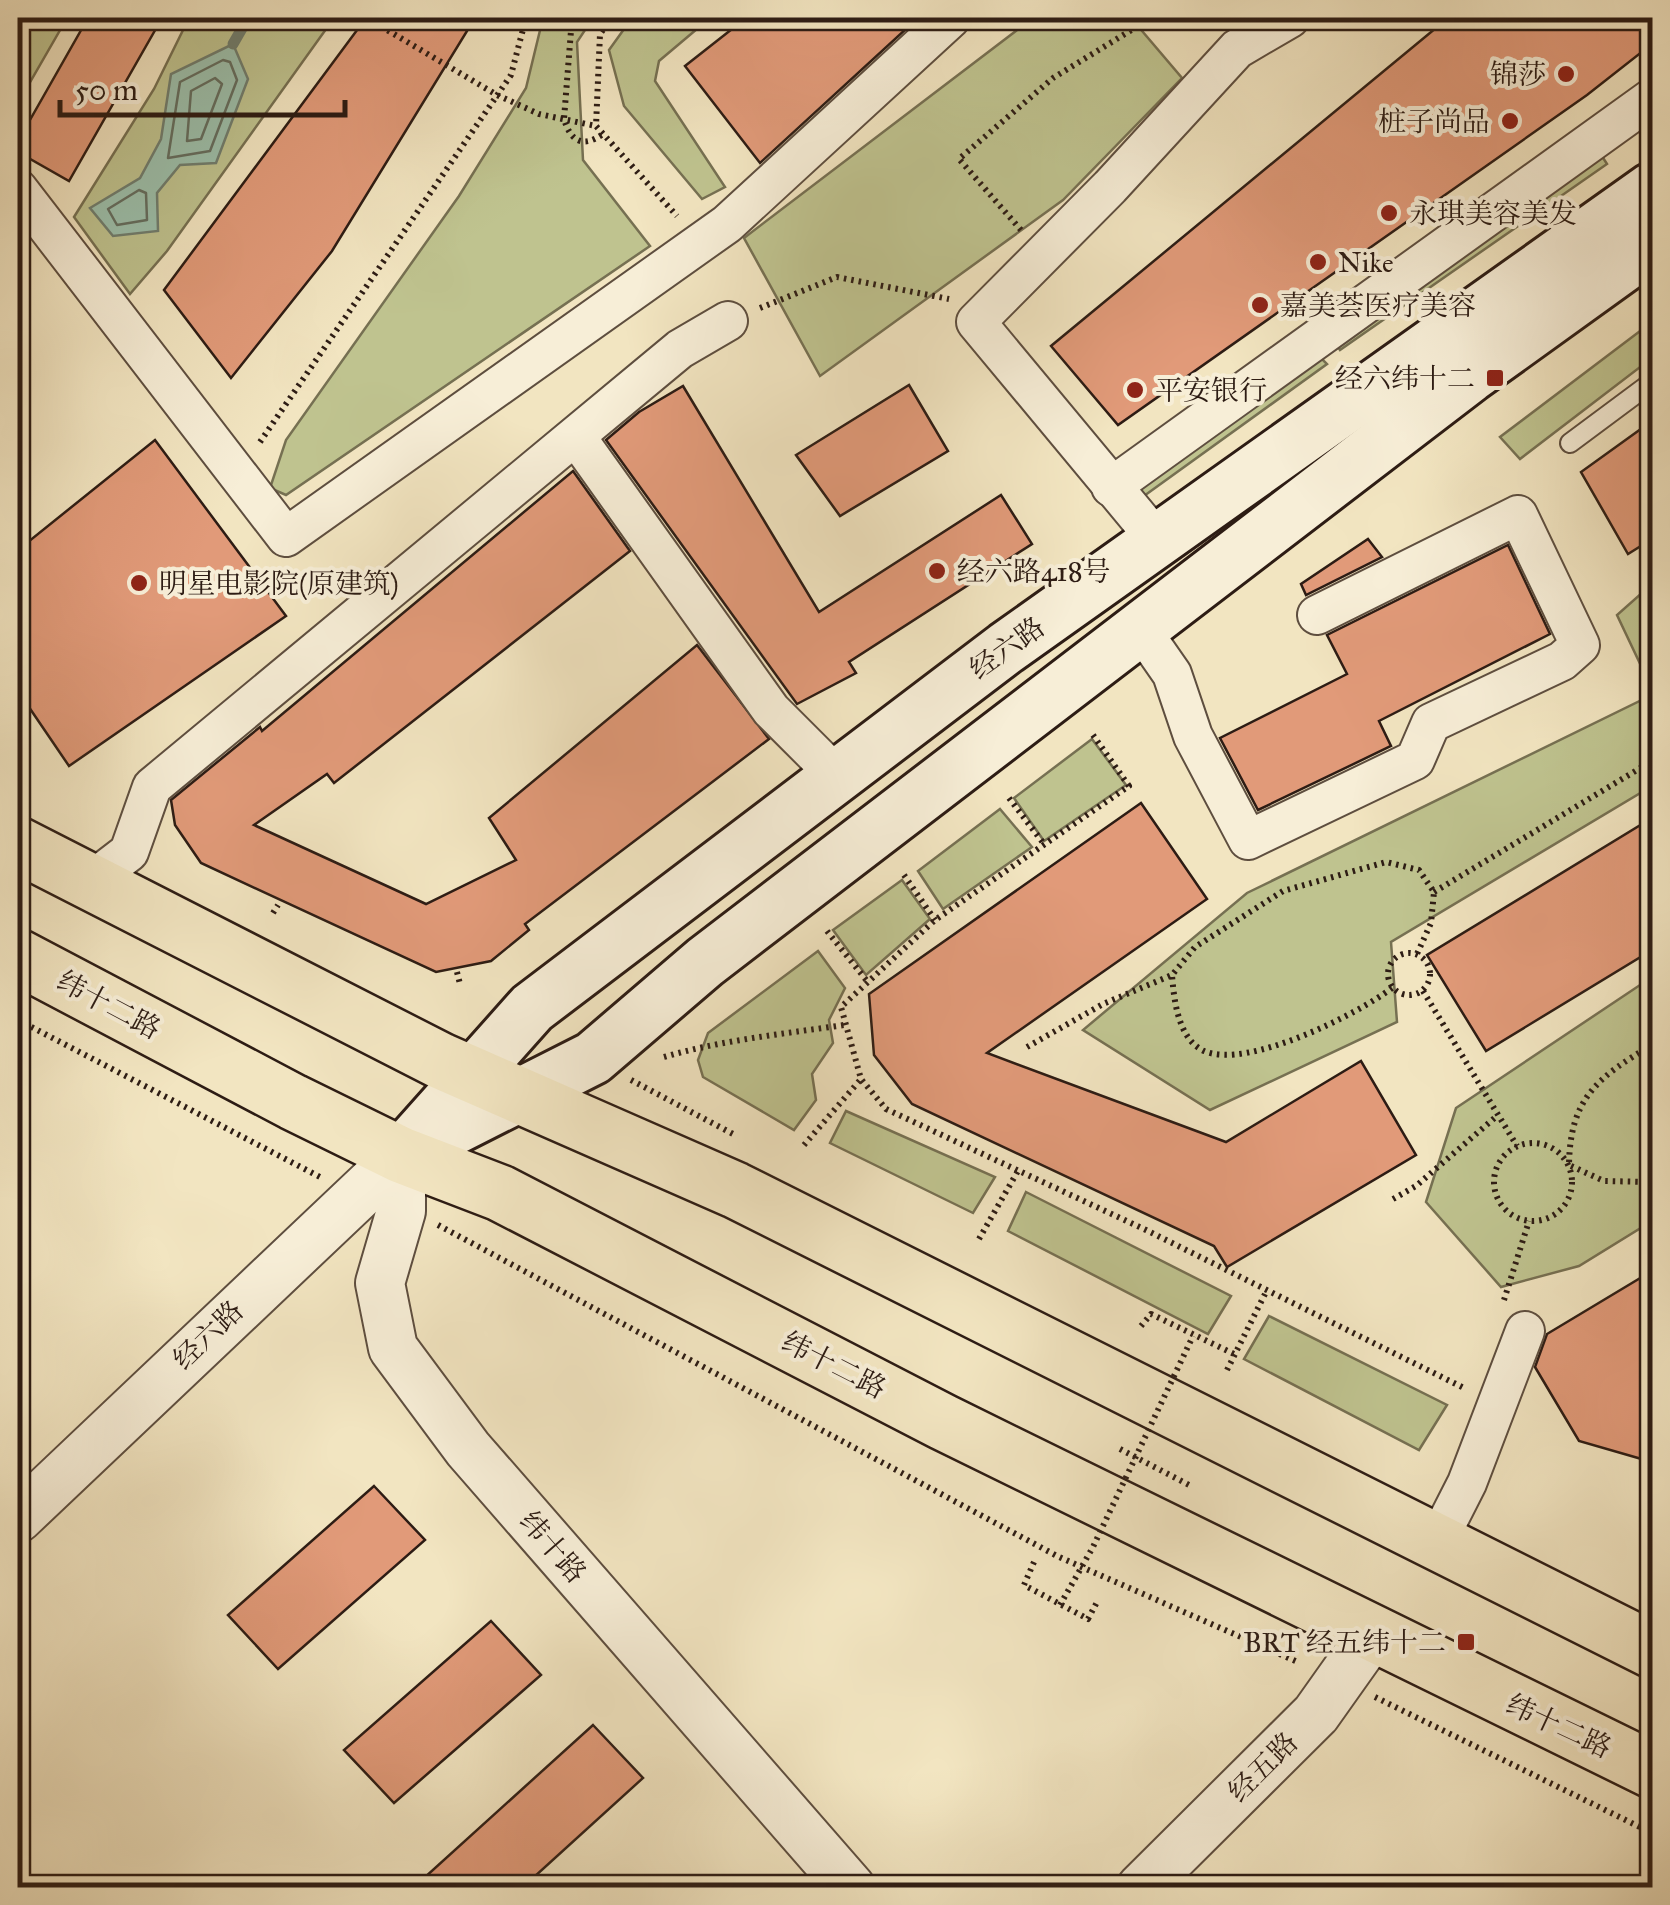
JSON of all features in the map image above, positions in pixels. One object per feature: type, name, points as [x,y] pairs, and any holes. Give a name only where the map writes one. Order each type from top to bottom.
[{"type":"main road","name":"经六路","points":[[401,1155],[469,1074],[532,1008],[1006,648],[1652,189]]},
{"type":"main road","points":[[401,1155],[593,1058],[705,962],[1140,628],[1470,376],[1652,245]]},
{"type":"main road","points":[[18,845],[469,1074],[735,1190],[1652,1650]]},
{"type":"main road","name":"纬十二路","points":[[18,957],[401,1155],[500,1193],[943,1422],[1126,1508],[1372,1635],[1652,1770]]},
{"type":"street","points":[[18,189],[286,537],[727,224],[951,18]]},
{"type":"street","points":[[1158,541],[976,322],[1110,187],[1237,49],[1290,18]]},
{"type":"street","points":[[1111,488],[1652,98]]},
{"type":"street","points":[[90,882],[128,852],[152,787],[680,349],[728,320]]},
{"type":"street","points":[[577,438],[771,710],[837,776]]},
{"type":"street","points":[[1140,628],[1172,674],[1193,736],[1248,840],[1415,760],[1431,724],[1562,661],[1580,645],[1518,515],[1316,615]]},
{"type":"street","name":"纬十路","points":[[401,1155],[381,1204],[380,1282],[393,1348],[468,1449],[851,1888]]},
{"type":"street","name":"经六路","points":[[18,1518],[310,1238],[381,1204]]},
{"type":"street","points":[[1437,1542],[1468,1483],[1526,1330]]},
{"type":"street","name":"经五路","points":[[1141,1888],[1316,1714],[1372,1635]]},
{"type":"lane","points":[[1570,443],[1652,382]]},
{"type":"path","points":[[299,18],[382,27],[498,95],[539,114],[596,126],[701,243]]},
{"type":"path","points":[[237,476],[511,75],[526,18]]},
{"type":"path","points":[[572,18],[564,119],[569,136],[578,142],[592,142],[603,134]]},
{"type":"path","points":[[596,126],[600,34],[612,18]]},
{"type":"path","points":[[1041,253],[959,160],[1053,78],[1152,18]]},
{"type":"path","points":[[728,320],[837,277],[989,308]]},
{"type":"path","points":[[1093,735],[1130,786],[936,920],[841,1007],[861,1079],[886,1108],[1467,1389]]},
{"type":"path","points":[[1434,892],[1652,761]]},
{"type":"path","points":[[1009,798],[1044,844]]},
{"type":"path","points":[[1028,1048],[1103,1004],[1172,975],[1195,947],[1283,891],[1335,873],[1386,862],[1419,870],[1434,892],[1431,924],[1417,954]]},
{"type":"path","points":[[904,874],[936,920]]},
{"type":"path","points":[[273,913],[278,905]]},
{"type":"path","points":[[828,931],[867,981]]},
{"type":"path","points":[[1417,954],[1431,971],[1423,991],[1412,996],[1392,988],[1387,978],[1395,958],[1417,954]]},
{"type":"path","points":[[456,972],[460,984]]},
{"type":"path","points":[[1172,975],[1182,1026],[1202,1050],[1224,1055],[1312,1032],[1334,1019],[1362,1010],[1392,988]]},
{"type":"path","points":[[1423,991],[1517,1146]]},
{"type":"path","points":[[18,1020],[381,1204],[458,1233],[1059,1558],[1342,1681],[1652,1833]]},
{"type":"path","points":[[649,1062],[718,1042],[844,1025]]},
{"type":"path","points":[[1652,1045],[1606,1073],[1580,1105],[1570,1133],[1569,1166],[1572,1186],[1565,1205],[1549,1218],[1528,1221],[1510,1214],[1497,1198],[1494,1177],[1501,1158],[1517,1146],[1546,1146],[1556,1150],[1569,1166],[1604,1180],[1652,1182]]},
{"type":"path","points":[[804,1145],[861,1079]]},
{"type":"path","points":[[1393,1199],[1416,1186],[1498,1114]]},
{"type":"path","points":[[979,1239],[1019,1170]]},
{"type":"path","points":[[1227,1370],[1267,1290]]},
{"type":"path","points":[[1141,1326],[1150,1314],[1234,1354]]},
{"type":"path","points":[[1060,1605],[1193,1336]]},
{"type":"path","points":[[1120,1449],[1191,1486]]},
{"type":"path","points":[[1034,1562],[1024,1585],[1088,1618],[1097,1602]]},
{"type":"shaded area","points":[[18,18],[67,18],[18,103]]},
{"type":"shaded area","points":[[189,18],[334,18],[167,251],[130,294],[74,217],[154,89]]},
{"type":"shaded area","points":[[543,18],[593,18],[577,42],[583,160],[650,246],[286,495],[270,488],[286,440],[459,196],[526,88]]},
{"type":"shaded area","points":[[632,18],[710,18],[659,61],[655,81],[725,187],[702,199],[624,106],[609,50]]},
{"type":"shaded area","points":[[1033,18],[1131,18],[1182,78],[1063,200],[820,376],[744,238]]},
{"type":"shaded area","points":[[1598,150],[1607,164],[1340,350],[1332,338]]},
{"type":"shaded area","points":[[1652,322],[1652,358],[1520,459],[1500,437]]},
{"type":"shaded area","points":[[1313,350],[1327,364],[1137,501],[1126,485]]},
{"type":"shaded area","points":[[1652,584],[1652,689],[1617,615]]},
{"type":"shaded area","points":[[1652,695],[1652,786],[1391,942],[1397,1022],[1210,1110],[1083,1030],[1247,893]]},
{"type":"shaded area","points":[[1092,739],[1126,785],[1044,841],[1014,798]]},
{"type":"shaded area","points":[[1000,809],[1032,847],[943,909],[918,871]]},
{"type":"shaded area","points":[[902,880],[930,919],[866,975],[833,930]]},
{"type":"shaded area","points":[[818,951],[845,988],[829,1020],[833,1043],[812,1074],[816,1100],[794,1130],[703,1077],[698,1060],[708,1033]]},
{"type":"shaded area","points":[[1652,977],[1652,1221],[1579,1266],[1501,1287],[1426,1202],[1456,1108]]},
{"type":"shaded area","points":[[846,1111],[995,1177],[973,1213],[830,1143]]},
{"type":"shaded area","points":[[1026,1192],[1231,1296],[1208,1334],[1008,1231]]},
{"type":"shaded area","points":[[1269,1316],[1447,1405],[1419,1450],[1244,1359]]},
{"type":"water","points":[[233,44],[248,79],[216,163],[180,165],[157,193],[158,231],[113,236],[90,208],[140,178],[161,139],[171,74]]},
{"type":"building","points":[[88,18],[162,18],[69,181],[18,152],[18,141]]},
{"type":"building","points":[[366,18],[475,18],[332,251],[231,378],[164,290]]},
{"type":"building","points":[[746,18],[918,18],[760,163],[685,66]]},
{"type":"building","points":[[1448,18],[1652,18],[1652,44],[1587,95],[1118,425],[1051,346]]},
{"type":"building","points":[[909,385],[948,451],[840,516],[796,455]]},
{"type":"building","points":[[683,386],[819,612],[1001,495],[1032,544],[849,662],[856,673],[797,704],[606,440],[639,412]]},
{"type":"building","points":[[1652,421],[1652,539],[1628,554],[1581,472]]},
{"type":"building","name":"明星电影院(原建筑)","points":[[155,440],[286,616],[69,766],[18,691],[18,550]]},
{"type":"building","points":[[573,471],[630,551],[334,783],[327,774],[254,825],[426,904],[516,860],[489,818],[697,645],[769,739],[525,924],[529,930],[491,961],[436,972],[201,863],[175,825],[171,800],[260,727],[262,731]]},
{"type":"building","points":[[1368,539],[1382,557],[1306,595],[1301,584]]},
{"type":"building","points":[[1508,545],[1550,634],[1379,721],[1391,746],[1258,810],[1220,738],[1347,674],[1327,635]]},
{"type":"building","points":[[1141,803],[1207,899],[987,1053],[1226,1142],[1361,1061],[1416,1155],[1227,1267],[1214,1246],[912,1104],[874,1055],[869,994]]},
{"type":"building","points":[[1652,818],[1652,950],[1486,1051],[1427,955]]},
{"type":"building","points":[[1652,1271],[1652,1462],[1579,1441],[1535,1367],[1547,1334]]},
{"type":"building","points":[[374,1486],[425,1540],[278,1669],[228,1615]]},
{"type":"building","points":[[491,1621],[541,1675],[394,1803],[344,1750]]},
{"type":"building","points":[[593,1725],[643,1778],[522,1888],[413,1888]]},
{"type":"waterway","points":[[233,44],[248,18]]},
{"type":"place","name":"锦莎","points":[[1566,74]]},
{"type":"place","name":"桩子尚品","points":[[1510,121]]},
{"type":"place","name":"永琪美容美发","points":[[1389,213]]},
{"type":"place","name":"Nike","points":[[1318,262]]},
{"type":"place","name":"嘉美荟医疗美容","points":[[1260,305]]},
{"type":"place","name":"经六纬十二","points":[[1495,378]]},
{"type":"place","name":"平安银行","points":[[1135,390]]},
{"type":"place","name":"经六路418号","points":[[937,571]]},
{"type":"place","name":"明星电影院(原建筑)","points":[[139,583]]},
{"type":"place","name":"BRT 经五纬十二","points":[[1466,1642]]}]
